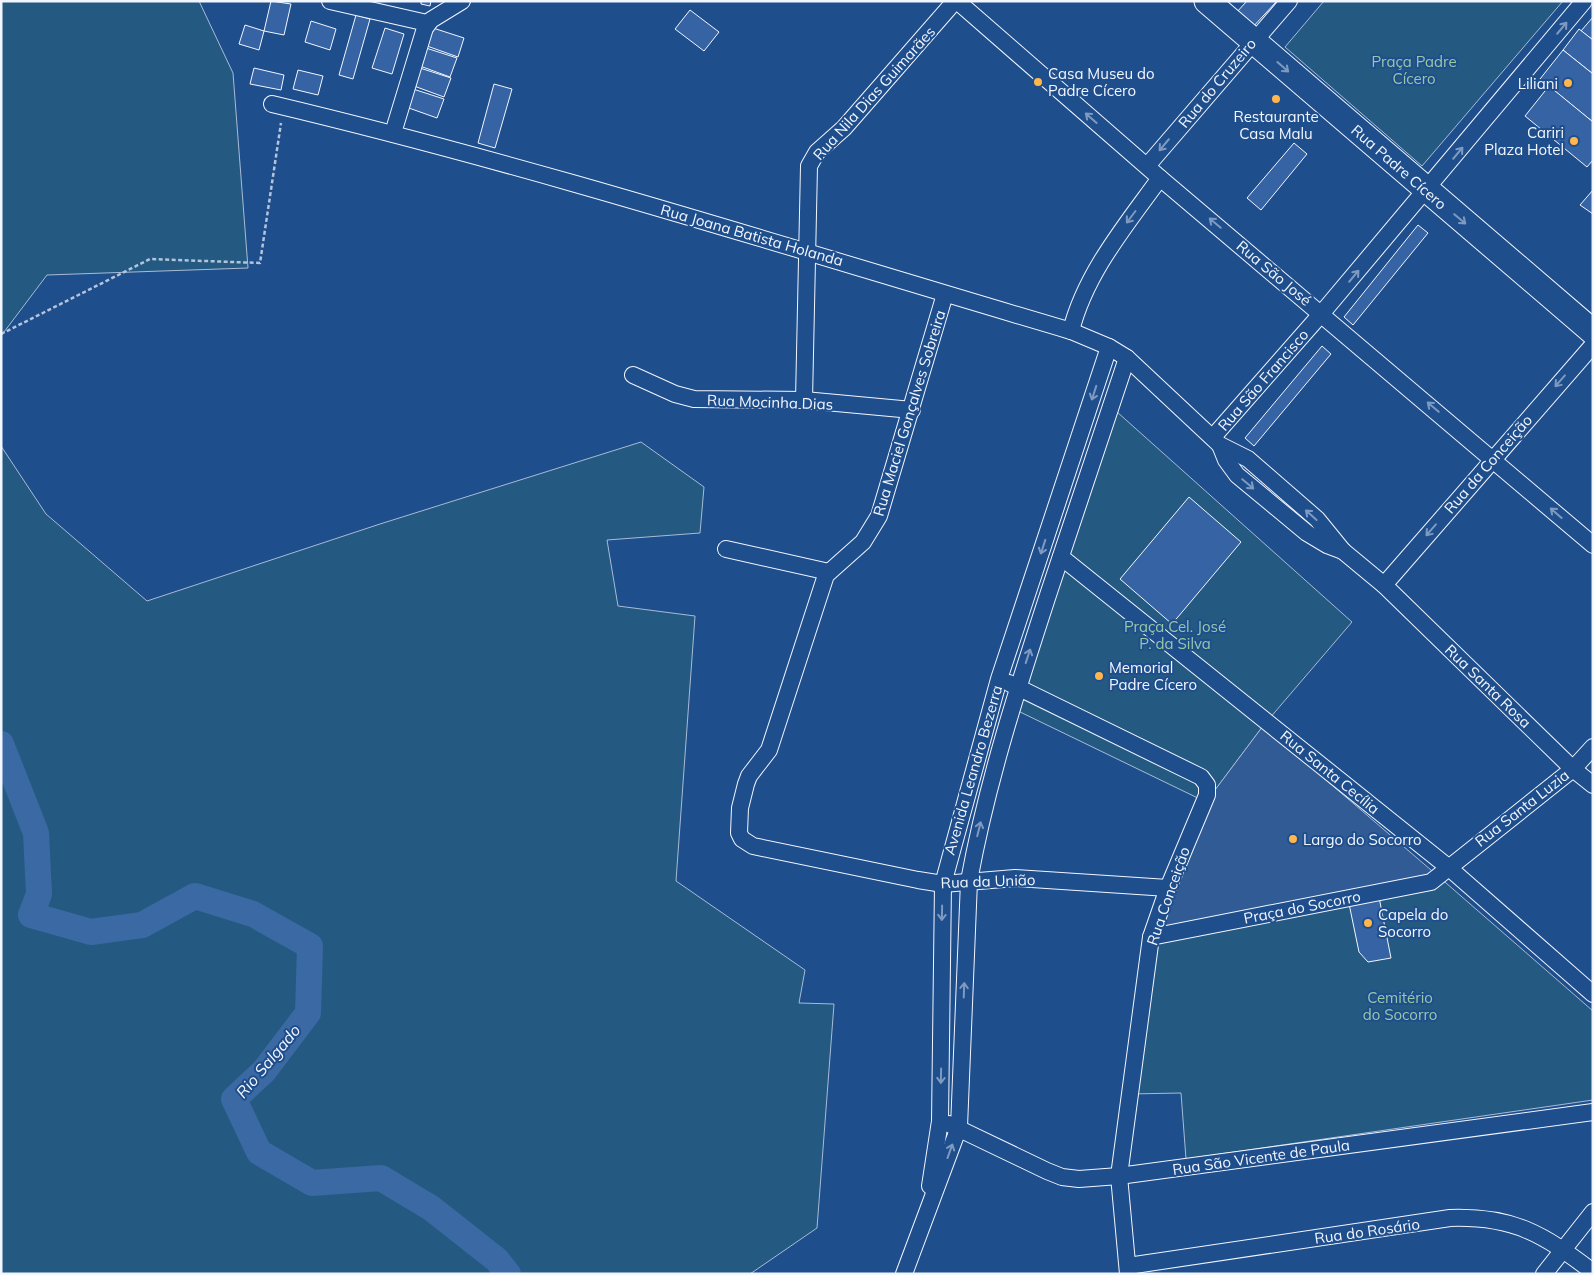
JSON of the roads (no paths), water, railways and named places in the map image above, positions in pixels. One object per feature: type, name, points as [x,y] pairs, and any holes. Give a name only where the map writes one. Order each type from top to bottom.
[{"type":"highway","name":"Rua Padre Cícero","points":[[1207,1],[1593,332]]},
{"type":"street","points":[[330,1],[427,23]]},
{"type":"street","points":[[392,133],[427,23],[462,1]]},
{"type":"street","name":"Rua São José","points":[[956,1],[1160,178],[1322,313],[1593,545]]},
{"type":"street","name":"Rua Nila Dias Guimarães","points":[[804,400],[808,174],[812,158],[844,128],[956,1]]},
{"type":"street","name":"Rua do Cruzeiro","points":[[1147,166],[1289,1]]},
{"type":"street","name":"Rua São Francisco","points":[[1217,441],[1584,1]]},
{"type":"street","name":"Rua Joana Batista Holanda","points":[[278,105],[392,133],[807,250],[945,294],[1071,331],[1110,346]]},
{"type":"street","points":[[1071,331],[1078,308],[1094,275],[1125,225],[1160,178]]},
{"type":"street","name":"Rua Maciel Gonçalves Sobreira","points":[[829,572],[863,542],[875,526],[912,410],[945,294]]},
{"type":"street","name":"Rua da Conceição","points":[[1384,585],[1593,345]]},
{"type":"street","points":[[1110,346],[1127,358],[1217,441],[1248,459],[1317,519],[1343,551],[1384,585]]},
{"type":"street","name":"Avenida Leandro Bezerra","points":[[921,1230],[940,1121],[943,884],[999,679],[1110,346]]},
{"type":"street","name":"Avenida Leandro Bezerra","points":[[904,1274],[959,1127],[969,881],[996,761],[1018,687],[1127,358]]},
{"type":"street","name":"Rua Mocinha Dias","points":[[633,375],[675,394],[694,399],[804,400],[912,410]]},
{"type":"street","points":[[726,549],[829,572]]},
{"type":"street","name":"Rua Santa Cecília","points":[[1061,557],[1448,867],[1593,994]]},
{"type":"street","name":"Rua da União","points":[[829,572],[769,750],[749,776],[746,784],[738,822],[742,839],[753,846],[943,884],[1015,878],[1168,888]]},
{"type":"street","name":"Rua Santa Rosa","points":[[1384,585],[1573,768],[1593,785]]},
{"type":"street","name":"Rua Conceição","points":[[999,679],[1204,781],[1207,795],[1168,888],[1150,937],[1120,1176],[1128,1270]]},
{"type":"street","name":"Rua Santa Luzia","points":[[1448,867],[1573,768],[1593,747]]},
{"type":"street","name":"Praça do Socorro","points":[[1150,937],[1431,882],[1448,867]]},
{"type":"street","name":"Rua São Vicente de Paula","points":[[940,1121],[959,1127],[1047,1171],[1078,1179],[1120,1176],[1593,1112]]},
{"type":"street","points":[[1544,1274],[1593,1212]]},
{"type":"street","name":"Rua do Rosário","points":[[1128,1270],[1450,1218],[1498,1220],[1523,1228],[1564,1250],[1593,1272]]},
{"type":"waterway","name":"Rio Salgado","points":[[1,744],[36,833],[39,894],[31,915],[91,932],[142,925],[195,896],[253,914],[310,946],[308,1013],[264,1071],[234,1099],[259,1152],[312,1183],[381,1178],[431,1208],[497,1260],[508,1274]]},
{"type":"place","name":"Casa Museu do Padre Cícero","points":[[1038,82]]},
{"type":"place","name":"Liliani","points":[[1568,83]]},
{"type":"place","name":"Restaurante Casa Malu","points":[[1276,99]]},
{"type":"place","name":"Cariri Plaza Hotel","points":[[1574,141]]},
{"type":"place","name":"Memorial Padre Cícero","points":[[1099,676]]},
{"type":"place","name":"Largo do Socorro","points":[[1293,839]]},
{"type":"place","name":"Capela do Socorro","points":[[1368,923]]},
{"type":"park label","name":"Praça Padre Cícero","points":[[1414,70]]},
{"type":"park label","name":"Praça Cel. José P. da Silva","points":[[1175,634]]},
{"type":"park label","name":"Cemitério do Socorro","points":[[1400,1006]]}]
